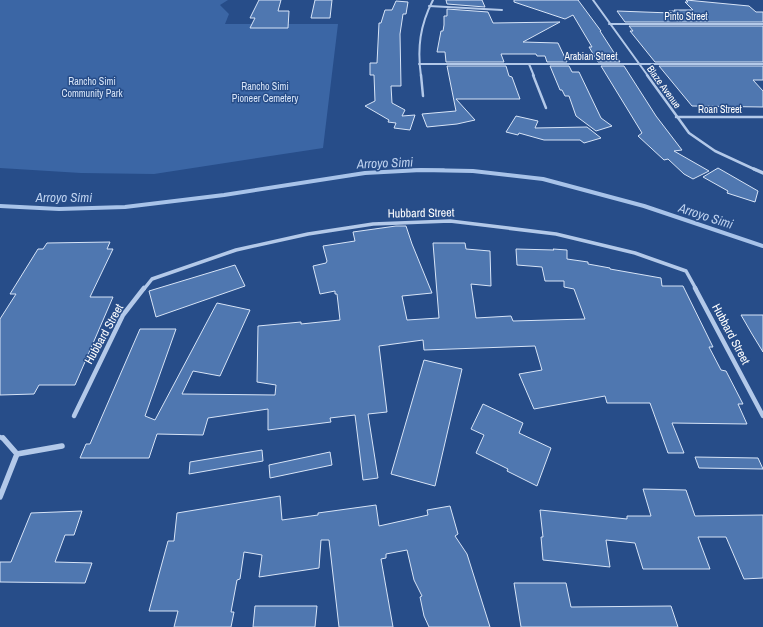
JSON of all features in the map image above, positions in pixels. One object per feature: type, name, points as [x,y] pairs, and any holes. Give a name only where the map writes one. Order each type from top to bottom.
[{"type":"street","points":[[423,96],[418,34],[429,6],[433,0]]},
{"type":"street","name":"Blaze Avenue","points":[[593,0],[689,133],[699,142],[723,157],[739,165],[763,173]]},
{"type":"street","points":[[429,6],[502,10]]},
{"type":"street","name":"Pinto Street","points":[[609,24],[763,24]]},
{"type":"street","name":"Arabian Street","points":[[420,64],[763,64]]},
{"type":"street","points":[[529,64],[546,108]]},
{"type":"street","name":"Roan Street","points":[[676,117],[763,117]]},
{"type":"street","name":"Hubbard Street","points":[[74,416],[123,315],[152,279],[236,250],[308,234],[372,224],[450,221],[556,234],[635,253],[686,272],[763,416]]},
{"type":"street","points":[[1,437],[17,454]]},
{"type":"street","points":[[17,454],[62,446]]},
{"type":"street","points":[[0,497],[17,454]]},
{"type":"green space","name":"Rancho Simi Community Park","points":[[0,0],[228,0],[220,5],[229,14],[225,24],[338,24],[323,148],[154,174],[81,173],[0,168]]},
{"type":"building","points":[[259,0],[281,0],[278,11],[289,11],[288,28],[250,28],[255,18],[250,18]]},
{"type":"building","points":[[315,0],[332,0],[330,18],[311,18]]},
{"type":"building","points":[[446,0],[482,0],[485,7],[447,4]]},
{"type":"building","points":[[514,0],[578,0],[601,31],[620,62],[598,62],[589,47],[592,47],[573,15],[565,19],[514,2]]},
{"type":"building","points":[[686,0],[749,6],[756,12],[763,12],[763,22],[625,22],[617,11],[671,13],[669,11],[693,10],[685,2],[688,2]]},
{"type":"building","points":[[396,1],[408,2],[406,14],[403,14],[400,34],[401,86],[391,86],[392,103],[405,110],[402,116],[415,115],[410,130],[394,128],[396,123],[388,122],[389,120],[365,106],[375,101],[374,75],[370,75],[370,63],[377,63],[379,23],[381,23],[385,10],[392,10]]},
{"type":"building","points":[[447,9],[488,12],[493,23],[560,22],[523,42],[558,43],[567,62],[547,62],[545,56],[537,56],[536,54],[501,54],[504,62],[446,62],[445,52],[437,52],[441,31],[443,31],[444,16],[447,16]]},
{"type":"building","points":[[629,26],[763,26],[763,62],[655,62],[630,31],[633,31]]},
{"type":"building","points":[[447,66],[506,66],[509,76],[512,77],[520,99],[456,99],[475,120],[457,124],[427,127],[422,114],[456,111]]},
{"type":"building","points":[[550,66],[569,66],[572,72],[579,72],[601,118],[612,126],[596,131],[576,116],[569,96],[565,96],[562,90],[560,90]]},
{"type":"building","points":[[601,66],[624,66],[656,116],[682,150],[674,151],[709,171],[693,179],[684,174],[668,159],[664,160],[638,136],[642,133]]},
{"type":"building","points":[[659,66],[763,66],[763,80],[753,80],[763,91],[763,107],[692,106]]},
{"type":"building","points":[[516,116],[538,121],[535,128],[587,127],[601,138],[584,143],[580,140],[544,140],[519,133],[518,135],[506,132]]},
{"type":"building","points":[[718,168],[758,191],[755,202],[727,193],[728,191],[703,177]]},
{"type":"building","points":[[406,226],[432,293],[402,296],[407,320],[439,318],[433,243],[465,243],[466,249],[490,251],[491,286],[471,284],[476,318],[511,316],[513,321],[585,319],[574,289],[564,287],[564,281],[545,281],[542,267],[517,265],[516,249],[567,250],[567,259],[588,262],[588,264],[610,269],[661,278],[662,286],[683,286],[713,347],[709,347],[721,370],[726,371],[743,404],[738,404],[747,424],[672,423],[684,453],[668,453],[650,403],[607,403],[605,396],[534,409],[519,374],[542,370],[535,346],[424,350],[423,340],[379,346],[387,412],[368,414],[378,478],[363,480],[355,415],[330,418],[331,422],[268,430],[268,409],[208,418],[203,435],[157,434],[149,458],[80,458],[86,444],[90,444],[140,329],[176,329],[145,416],[155,420],[217,303],[250,310],[220,376],[193,371],[182,394],[275,395],[276,385],[257,382],[258,326],[340,320],[337,294],[335,294],[335,291],[320,294],[313,266],[326,263],[327,261],[323,246],[355,241],[353,232]]},
{"type":"building","points":[[110,242],[107,249],[113,249],[90,297],[113,297],[75,385],[39,385],[34,394],[0,395],[0,319],[16,294],[10,294],[38,249],[43,249],[47,243]]},
{"type":"building","points":[[235,265],[245,286],[156,317],[149,291]]},
{"type":"building","points":[[741,315],[763,315],[763,352],[752,334]]},
{"type":"building","points":[[424,360],[462,369],[435,486],[391,474]]},
{"type":"building","points":[[483,404],[523,423],[519,433],[551,448],[537,486],[476,453],[484,435],[471,429]]},
{"type":"building","points":[[262,450],[263,461],[189,474],[190,462]]},
{"type":"building","points":[[330,452],[332,465],[270,478],[269,465]]},
{"type":"building","points":[[695,457],[758,458],[763,469],[699,468]]},
{"type":"building","points":[[643,489],[686,490],[695,516],[763,515],[763,578],[744,579],[726,537],[698,537],[710,569],[643,569],[635,543],[606,540],[610,567],[543,560],[541,537],[543,537],[540,510],[627,519],[627,516],[651,516]]},
{"type":"building","points":[[280,496],[282,520],[318,515],[318,513],[376,505],[379,526],[428,515],[427,510],[450,506],[458,534],[455,536],[467,554],[490,627],[429,627],[424,616],[420,597],[422,596],[414,580],[407,550],[386,554],[386,558],[381,559],[393,627],[339,627],[329,540],[321,540],[319,568],[259,577],[262,555],[244,552],[240,579],[237,580],[231,612],[234,612],[231,627],[174,627],[178,611],[149,611],[168,541],[174,541],[177,513]]},
{"type":"building","points":[[82,511],[74,535],[65,535],[55,562],[92,563],[85,583],[0,582],[0,562],[11,562],[31,513]]},
{"type":"building","points":[[514,583],[566,583],[571,607],[671,606],[678,627],[521,627]]},
{"type":"building","points":[[255,606],[317,606],[315,627],[253,627]]},
{"type":"waterway","name":"Arroyo Simi","points":[[413,170],[421,170]]},
{"type":"waterway","name":"Arroyo Simi","points":[[0,206],[59,209],[125,207],[224,195],[365,173],[421,170]]},
{"type":"waterway","name":"Arroyo Simi","points":[[421,170],[444,170]]},
{"type":"waterway","name":"Arroyo Simi","points":[[421,170],[473,171],[543,179],[644,206],[763,246]]},
{"type":"park label","name":"Rancho Simi Pioneer Cemetery","points":[[265,92]]}]
